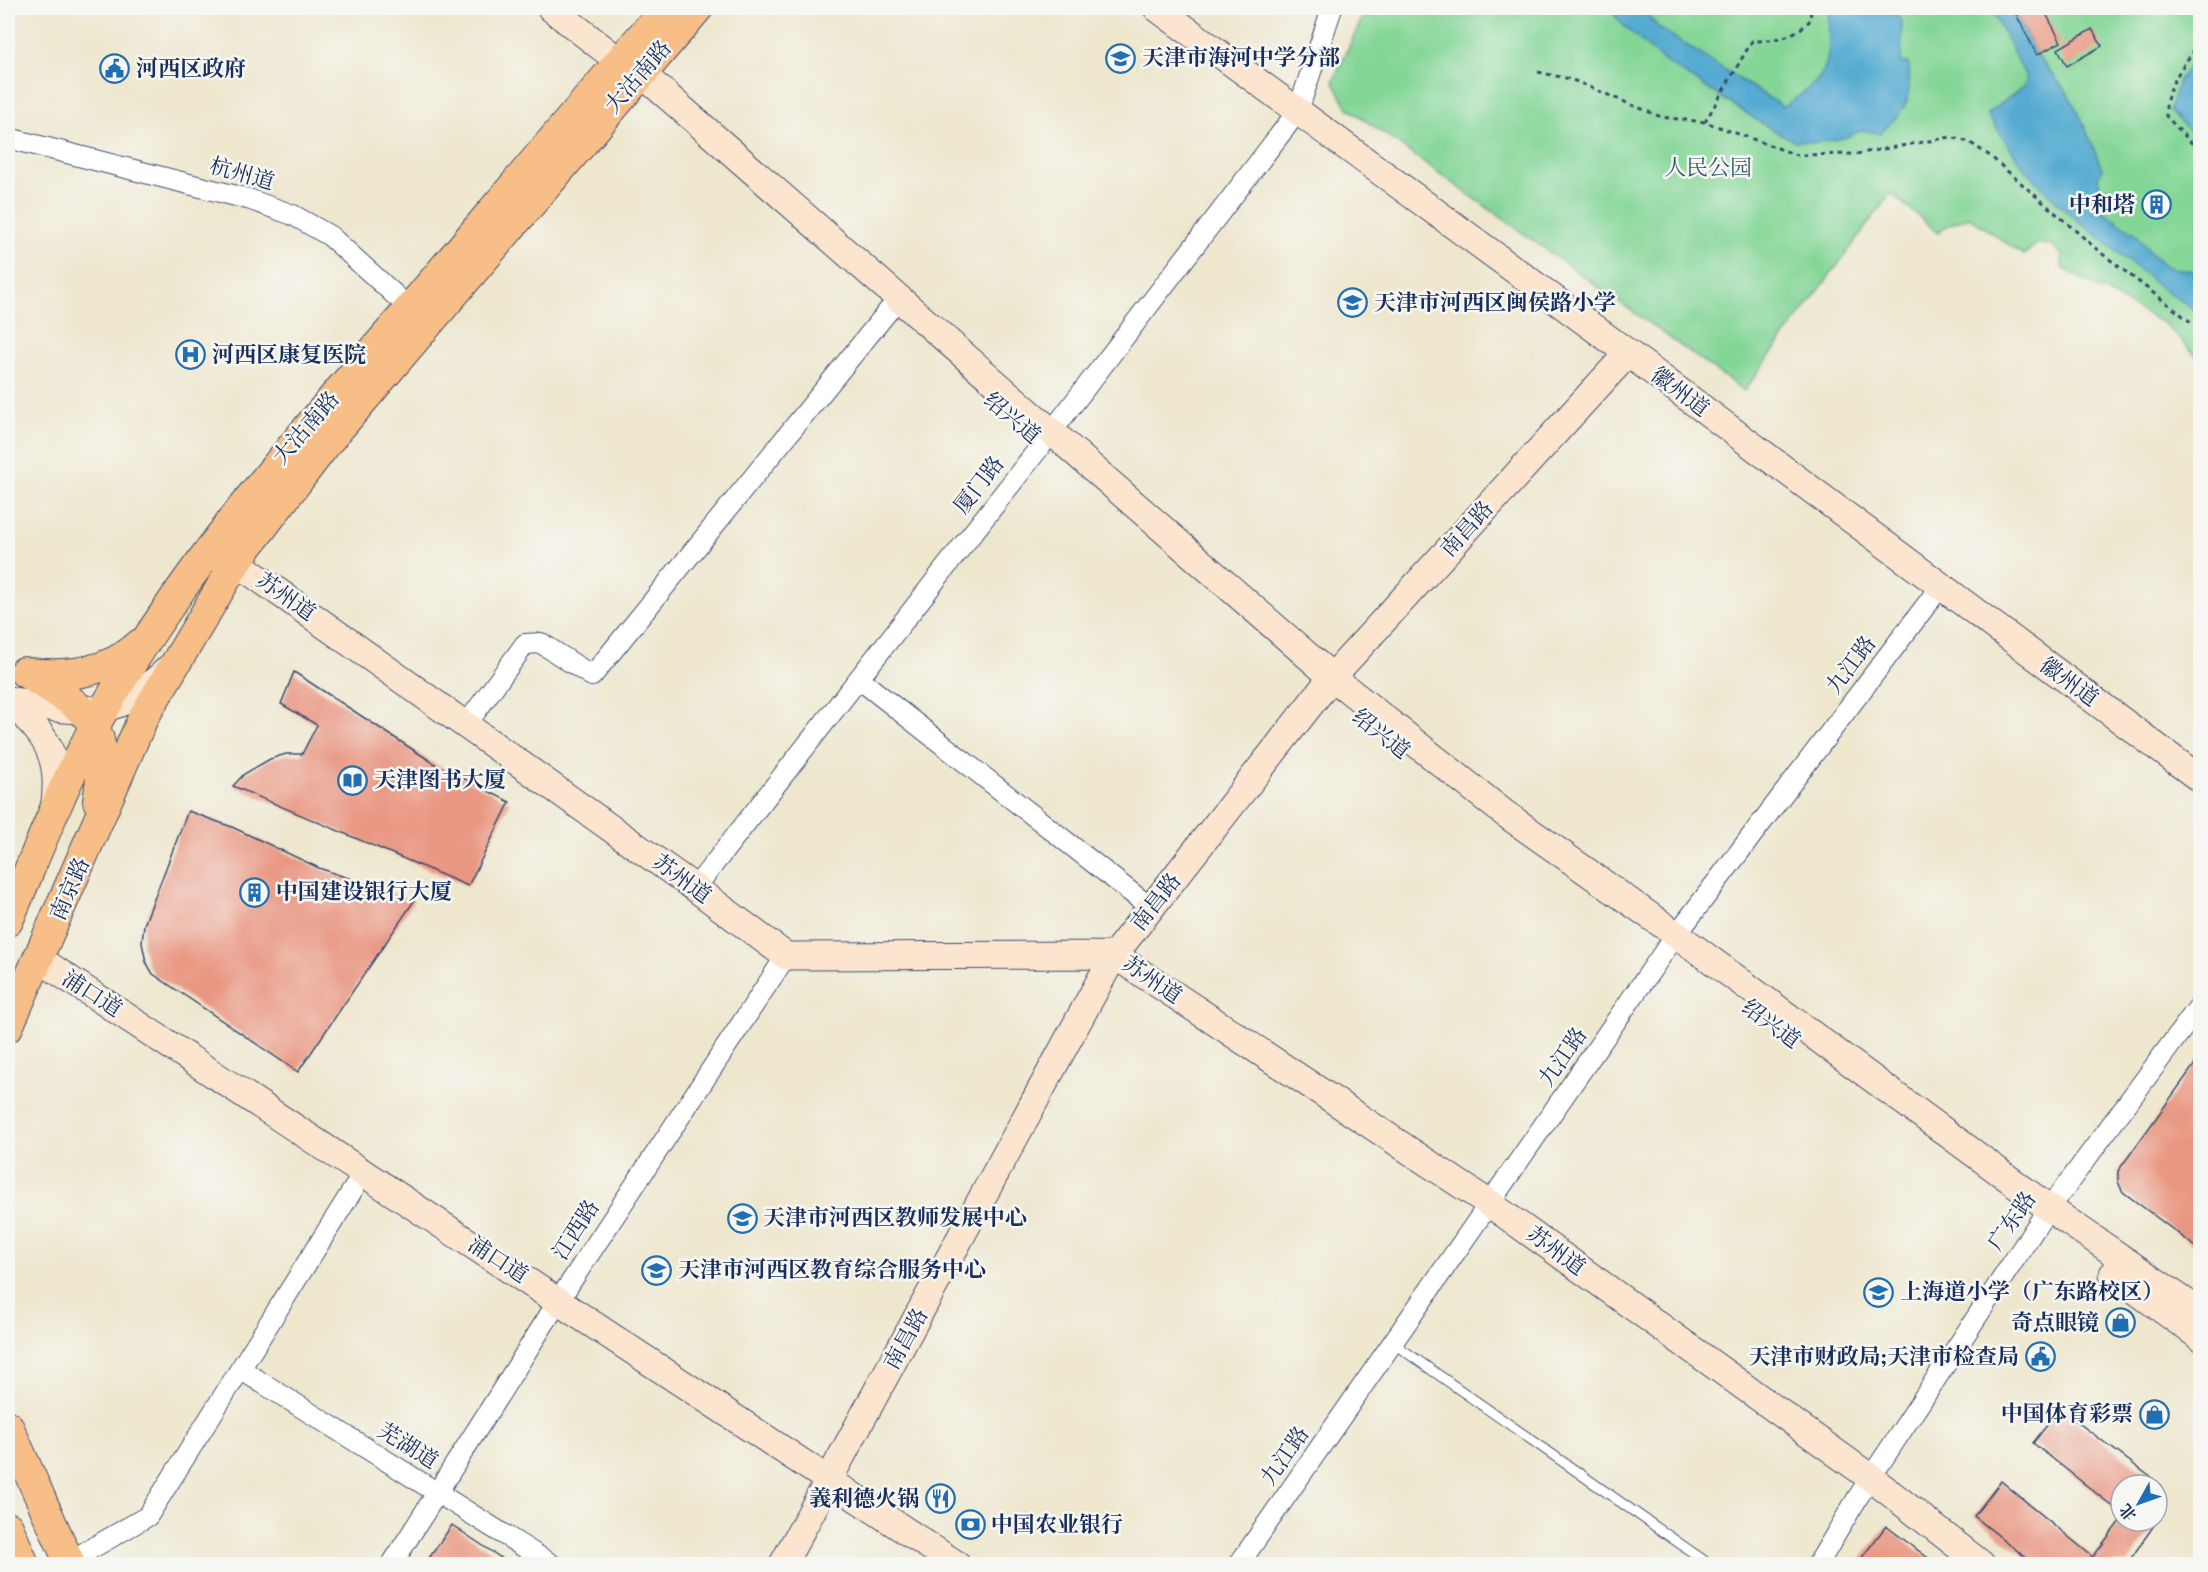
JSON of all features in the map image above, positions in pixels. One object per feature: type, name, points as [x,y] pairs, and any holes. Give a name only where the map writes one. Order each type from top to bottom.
[{"type":"main road","name":"大沽南路","points":[[631,73],[666,8]]},
{"type":"main road","name":"大沽南路","points":[[100,718],[149,637],[239,509],[419,316],[631,73],[698,8]]},
{"type":"main road","name":"大沽南路","points":[[143,718],[236,562],[419,316]]},
{"type":"main road","points":[[16,669],[64,675],[95,669],[123,657],[149,637]]},
{"type":"main road","points":[[16,669],[100,718],[102,767],[93,836]]},
{"type":"main road","name":"南京路","points":[[8,921],[52,818],[100,718]]},
{"type":"main road","name":"南京路","points":[[8,1027],[143,718]]},
{"type":"main road","points":[[8,1426],[69,1563]]},
{"type":"main road","points":[[8,1527],[24,1564]]},
{"type":"street","name":"徽州道","points":[[1157,8],[1628,353],[2200,779]]},
{"type":"street","name":"厦门路","points":[[695,888],[1048,437],[1298,111],[1332,8]]},
{"type":"street","name":"绍兴道","points":[[558,10],[1048,437],[1180,561],[1500,826],[1673,940],[2045,1215],[2200,1337]]},
{"type":"street","name":"绍兴道","points":[[631,73],[888,310],[1048,437]]},
{"type":"street","name":"杭州道","points":[[8,138],[248,199],[294,215],[330,236],[419,316]]},
{"type":"street","points":[[466,725],[525,644],[541,644],[592,676],[888,310]]},
{"type":"street","name":"南昌路","points":[[783,1564],[1114,955],[1327,683],[1628,353]]},
{"type":"street","name":"苏州道","points":[[236,562],[695,888],[786,956],[1114,955],[1490,1204],[1871,1478],[1982,1564]]},
{"type":"street","name":"九江路","points":[[1239,1564],[1673,940],[1940,587]]},
{"type":"street","points":[[100,718],[147,687],[175,663]]},
{"type":"street","points":[[859,679],[1151,908]]},
{"type":"street","points":[[8,700],[100,718],[143,718]]},
{"type":"street","points":[[8,700],[30,720],[48,743],[55,770],[56,798],[52,818]]},
{"type":"street","points":[[100,718],[129,749]]},
{"type":"street","name":"江西路","points":[[392,1564],[559,1300],[786,956]]},
{"type":"street","name":"浦口道","points":[[39,959],[956,1564]]},
{"type":"street","name":"广东路","points":[[1818,1564],[1871,1478],[2045,1215],[2200,1005]]},
{"type":"street","points":[[69,1563],[148,1516],[364,1173]]},
{"type":"street","name":"绍兴道","points":[[2045,1215],[2200,1312]]},
{"type":"street","name":"芜湖道","points":[[240,1369],[551,1564]]},
{"type":"lane","points":[[1393,1343],[1709,1564]]},
{"type":"path","points":[[1705,122],[1752,41],[1767,41],[1790,35],[1804,27],[1811,19],[1810,8]]},
{"type":"path","points":[[2200,42],[2168,90],[2165,106],[2166,117],[2200,152]]},
{"type":"path","points":[[1538,72],[1570,79],[1661,117],[1705,122],[1797,155],[1856,154],[1951,137],[1969,142],[1990,156],[2139,285],[2200,329]]},
{"type":"green space","name":"人民公园","points":[[1367,8],[2200,8],[2200,359],[2163,323],[2062,268],[2062,255],[2053,246],[2038,243],[2024,255],[1969,217],[1950,224],[1938,233],[1891,193],[1744,391],[1348,108],[1333,81]]},
{"type":"water","points":[[1609,8],[1641,8],[1659,28],[1783,107],[1812,85],[1825,66],[1829,42],[1828,8],[1889,8],[1902,21],[1901,63],[1909,63],[1909,88],[1906,103],[1880,134],[1863,130],[1844,138],[1819,142],[1795,141],[1768,127],[1664,61],[1623,25]]},
{"type":"water","points":[[1991,8],[2012,8],[2038,57],[2067,92],[2082,120],[2102,169],[2098,177],[2104,212],[2136,234],[2151,253],[2167,267],[2200,272],[2200,313],[2163,289],[2065,210],[2027,172],[1987,114],[2023,87],[2027,79]]},
{"type":"water","points":[[2200,52],[2200,141],[2169,111],[2179,80]]},
{"type":"building","points":[[2029,8],[2043,8],[2061,42],[2037,55],[2016,14]]},
{"type":"building","points":[[2092,29],[2102,46],[2067,66],[2058,49]]},
{"type":"building","name":"天津图书大厦","points":[[294,672],[435,764],[510,802],[468,886],[233,786],[244,774],[270,759],[286,754],[302,754],[317,725],[281,704]]},
{"type":"building","points":[[188,811],[232,827],[319,868],[414,901],[298,1072],[153,974],[146,962],[142,943],[144,925]]},
{"type":"building","points":[[2200,1057],[2200,1250],[2123,1192],[2118,1182],[2118,1171]]},
{"type":"building","points":[[2060,1409],[2145,1473],[2109,1473],[2109,1503],[2033,1443]]},
{"type":"building","points":[[2001,1481],[2093,1557],[2111,1533],[2149,1533],[2127,1564],[2034,1564],[1974,1516]]},
{"type":"building","points":[[452,1525],[510,1564],[425,1564]]},
{"type":"building","points":[[1886,1526],[1936,1564],[1857,1564]]},
{"type":"place","name":"天津市海河中学分部","points":[[1121,58]]},
{"type":"place","name":"河西区政府","points":[[115,69]]},
{"type":"place","name":"中和塔","points":[[2156,205]]},
{"type":"place","name":"天津市河西区闽侯路小学","points":[[1353,303]]},
{"type":"place","name":"河西区康复医院","points":[[191,355]]},
{"type":"place","name":"天津图书大厦","points":[[353,780]]},
{"type":"place","name":"中国建设银行大厦","points":[[255,892]]},
{"type":"place","name":"天津市河西区教师发展中心","points":[[742,1218]]},
{"type":"place","name":"天津市河西区教育综合服务中心","points":[[657,1270]]},
{"type":"place","name":"上海道小学（广东路校区）","points":[[1879,1292]]},
{"type":"place","name":"奇点眼镜","points":[[2120,1323]]},
{"type":"place","name":"天津市财政局;天津市检查局","points":[[2040,1357]]},
{"type":"place","name":"中国体育彩票","points":[[2154,1414]]},
{"type":"place","name":"義利德火锅","points":[[940,1499]]},
{"type":"place","name":"中国农业银行","points":[[970,1525]]}]
